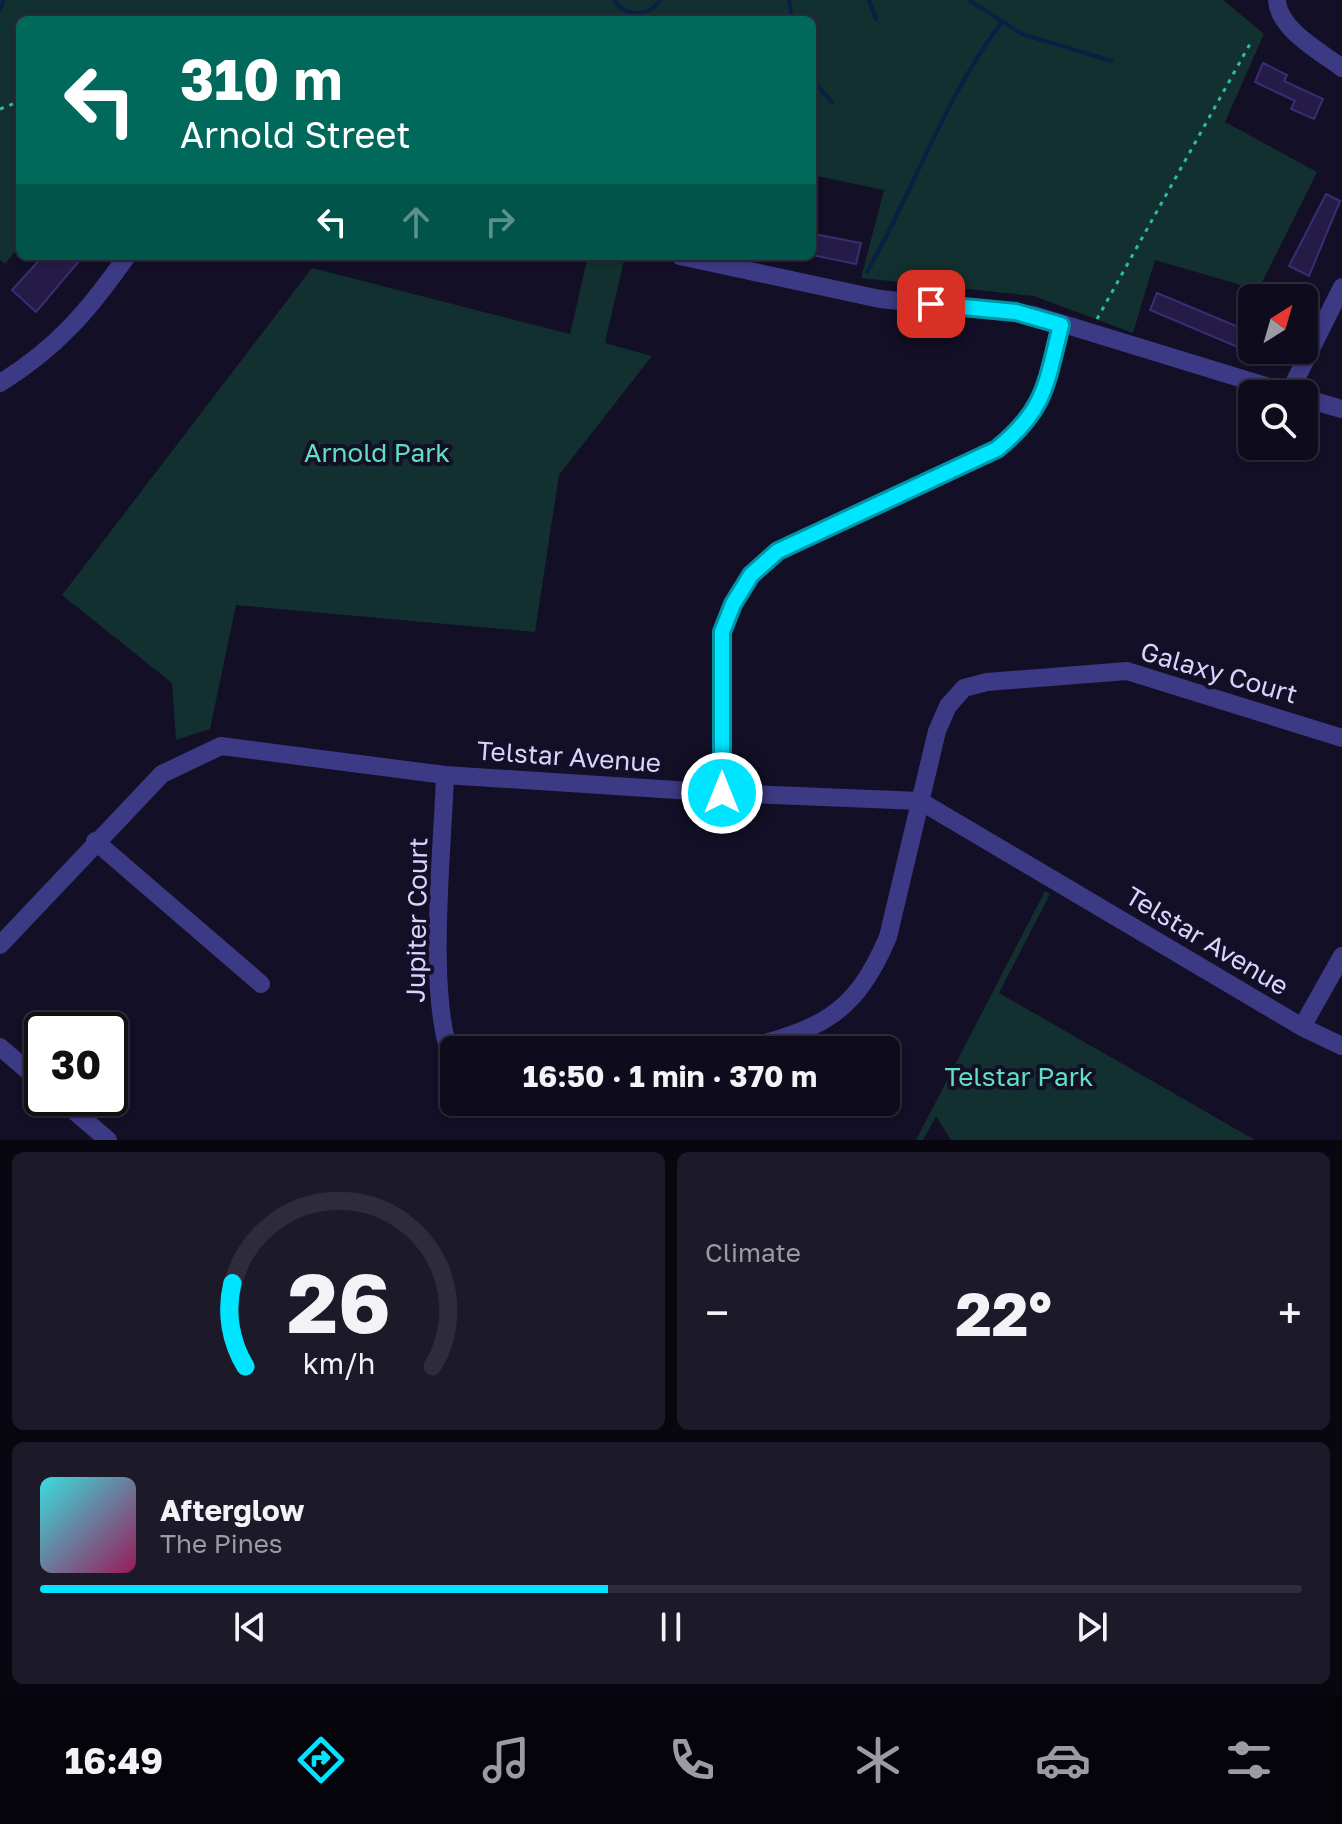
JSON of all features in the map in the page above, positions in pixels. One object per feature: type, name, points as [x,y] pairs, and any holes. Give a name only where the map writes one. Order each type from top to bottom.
[{"type":"street","points":[[1278,7],[1293,30],[1342,68]]},
{"type":"street","points":[[0,383],[44,353],[76,325],[124,260]]},
{"type":"street","points":[[698,260],[858,295],[1016,312],[1245,380]]},
{"type":"street","points":[[1302,380],[1342,287]]},
{"type":"street","points":[[722,793],[722,632],[733,604],[751,575],[778,551],[997,449],[1024,427],[1042,399],[1061,325]]},
{"type":"street","points":[[1318,402],[1342,409]]},
{"type":"street","name":"Galaxy Court","points":[[920,801],[937,731],[948,706],[964,688],[987,682],[1127,671],[1342,738]]},
{"type":"street","name":"Telstar Avenue","points":[[0,945],[95,841],[162,774],[221,746],[445,775],[722,793],[920,801],[1302,1027],[1342,1046]]},
{"type":"street","name":"Jupiter Court","points":[[445,775],[439,947],[445,1036]]},
{"type":"street","points":[[794,1036],[833,1017],[874,969],[888,937],[920,801]]},
{"type":"street","points":[[95,841],[261,984]]},
{"type":"street","points":[[1302,1027],[1342,956]]},
{"type":"street","points":[[0,1047],[24,1068]]},
{"type":"street","points":[[80,1116],[108,1140]]},
{"type":"path","points":[[1090,333],[1250,44]]},
{"type":"green space","points":[[0,0],[1223,0],[1264,34],[1225,122],[1317,172],[1261,284],[1238,284],[1155,260],[1133,333],[1034,296],[861,278],[884,190],[816,176],[816,16],[16,16],[16,250],[5,264],[0,260]]},
{"type":"green space","name":"Arnold Park","points":[[587,260],[624,260],[605,343],[652,356],[559,475],[535,632],[236,605],[210,729],[176,740],[172,683],[62,595],[312,268],[570,334]]},
{"type":"green space","name":"Telstar Park","points":[[1045,891],[1050,894],[999,993],[1255,1140],[951,1140],[936,1116],[923,1140],[916,1140]]},
{"type":"building","points":[[1263,63],[1287,75],[1284,81],[1323,99],[1314,119],[1291,109],[1295,101],[1255,82]]},
{"type":"building","points":[[1326,194],[1340,201],[1309,276],[1289,266]]},
{"type":"building","points":[[816,234],[861,243],[856,264],[816,256]]},
{"type":"building","points":[[39,260],[79,261],[36,312],[12,290]]},
{"type":"building","points":[[1157,293],[1238,327],[1238,347],[1150,310]]},
{"type":"waterway","points":[[0,10],[4,0]]},
{"type":"waterway","points":[[614,0],[625,10],[637,13],[650,10],[660,0]]},
{"type":"waterway","points":[[789,0],[791,16]]},
{"type":"waterway","points":[[869,0],[876,19]]},
{"type":"waterway","points":[[969,0],[1022,34],[1112,61]]},
{"type":"waterway","points":[[867,272],[946,113],[981,51],[1002,22]]},
{"type":"waterway","points":[[816,84],[832,102]]},
{"type":"route","points":[[722,793],[722,632],[733,604],[751,575],[778,551],[997,449],[1024,427],[1042,399],[1061,325],[1016,312],[931,304]]}]
